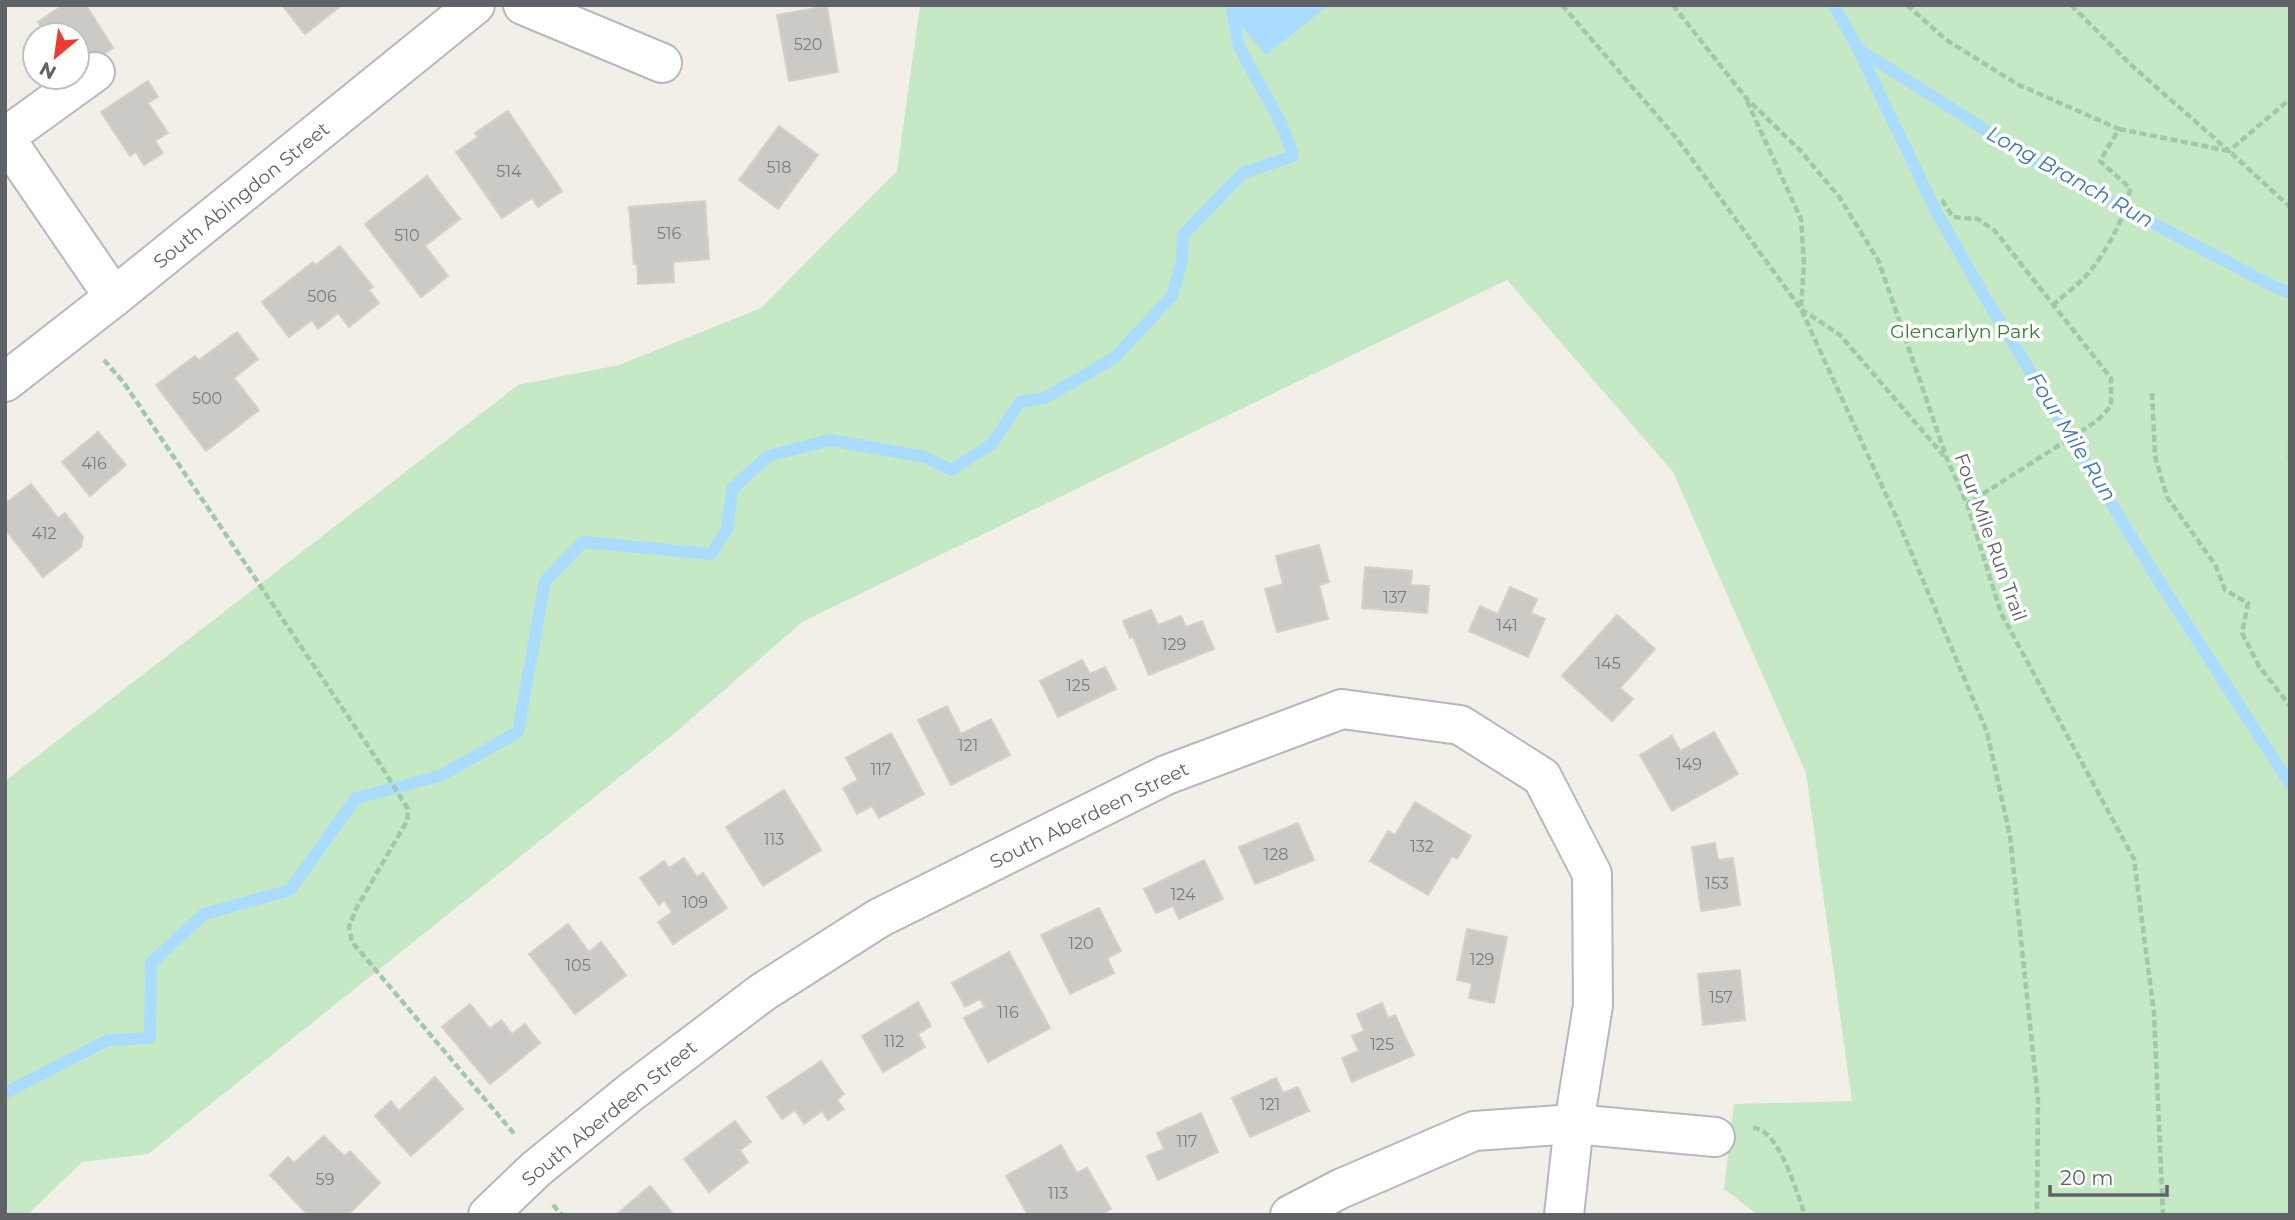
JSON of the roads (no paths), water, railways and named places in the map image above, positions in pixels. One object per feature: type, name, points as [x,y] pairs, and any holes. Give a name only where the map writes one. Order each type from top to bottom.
[{"type":"street","name":"South Abingdon Street","points":[[5,382],[475,5]]},
{"type":"street","points":[[523,5],[662,63]]},
{"type":"street","points":[[95,72],[5,138],[114,297]]},
{"type":"street","name":"South Aberdeen Street","points":[[488,1215],[536,1170],[631,1092],[763,992],[879,918],[1166,775],[1342,709],[1461,725],[1542,777],[1592,874],[1593,1004],[1574,1124],[1564,1215]]},
{"type":"street","points":[[1290,1215],[1340,1189],[1474,1131],[1574,1124],[1716,1137]]},
{"type":"water","points":[[1223,5],[1329,5],[1266,55]]},
{"type":"waterway","points":[[5,1093],[108,1040],[150,1038],[151,963],[204,914],[290,890],[356,798],[440,776],[518,732],[545,581],[583,542],[711,554],[727,529],[732,489],[768,456],[830,440],[925,457],[951,470],[991,445],[1020,402],[1045,398],[1114,358],[1172,296],[1182,261],[1183,235],[1243,173],[1293,156],[1282,125],[1239,47],[1231,5]]},
{"type":"waterway","name":"Four Mile Run","points":[[1834,5],[1937,213],[1986,299],[2152,570],[2290,784]]},
{"type":"waterway","name":"Long Branch Run","points":[[1858,49],[2041,165],[2279,289],[2290,292]]},
{"type":"park label","name":"Glencarlyn Park","points":[[1965,331]]}]
